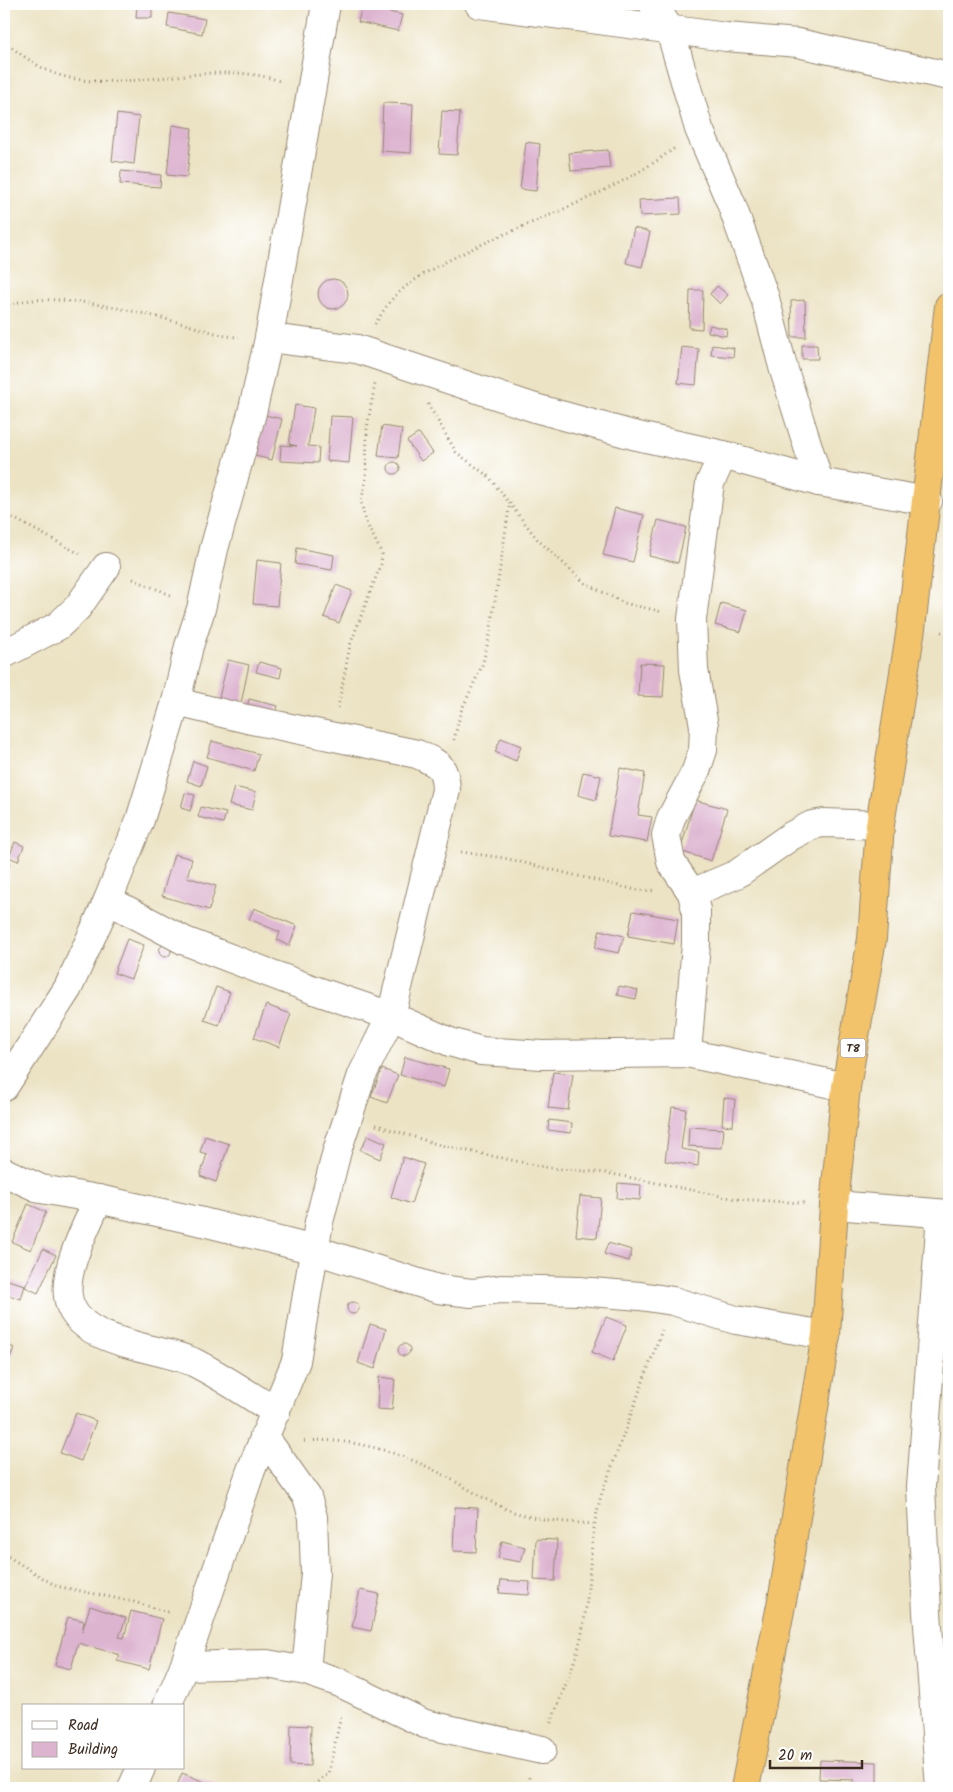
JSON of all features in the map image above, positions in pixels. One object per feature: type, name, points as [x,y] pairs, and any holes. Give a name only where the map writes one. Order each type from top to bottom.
[{"type":"highway","name":"T8","points":[[745,1788],[784,1590],[826,1335],[834,1205],[846,1086],[872,939],[880,825],[928,500],[949,306]]},
{"type":"street","points":[[4,1087],[68,988],[108,900],[140,820],[176,702],[189,646],[201,609],[214,549],[252,413],[269,338],[326,4]]},
{"type":"street","points":[[479,4],[533,12],[605,19],[670,30],[798,43],[949,76]]},
{"type":"street","points":[[653,4],[670,30],[700,129],[731,203],[765,298],[783,367],[819,482]]},
{"type":"street","points":[[269,338],[368,353],[535,408],[633,435],[723,455],[819,482],[928,500]]},
{"type":"street","points":[[687,1053],[696,944],[696,910],[692,893],[671,862],[666,834],[671,818],[696,771],[703,750],[704,726],[694,670],[692,619],[710,483],[723,455]]},
{"type":"street","points":[[4,654],[58,626],[78,607],[106,567]]},
{"type":"street","points":[[168,1704],[184,1666],[197,1622],[270,1424],[296,1361],[320,1222],[362,1075],[391,1016],[434,849],[444,803],[446,775],[440,764],[417,754],[176,702]]},
{"type":"street","points":[[692,893],[737,874],[791,836],[812,825],[824,823],[880,825]]},
{"type":"street","points":[[108,900],[186,941],[314,990],[391,1016],[450,1042],[481,1051],[542,1055],[687,1053],[846,1086]]},
{"type":"street","points":[[4,1172],[41,1189],[98,1199],[315,1250],[438,1289],[472,1292],[579,1290],[640,1296],[673,1301],[736,1320],[826,1335]]},
{"type":"street","points":[[98,1199],[68,1277],[68,1296],[72,1310],[87,1327],[120,1342],[193,1362],[225,1379],[270,1424],[307,1496],[313,1517],[315,1573],[306,1672]]},
{"type":"street","points":[[834,1205],[945,1214],[921,1487],[926,1612],[940,1788]]},
{"type":"street","points":[[184,1666],[267,1664],[306,1672],[347,1686],[425,1724],[542,1750]]},
{"type":"street","points":[[132,1788],[140,1770]]},
{"type":"path","points":[[4,42],[35,64],[59,75],[77,78],[127,80],[170,76],[241,74],[276,79],[312,94]]},
{"type":"path","points":[[333,737],[350,645],[381,564],[382,554],[366,522],[361,502],[366,480],[368,353],[395,296],[429,270],[515,229],[579,203],[658,160],[700,129]]},
{"type":"path","points":[[4,307],[12,303],[54,299],[133,311],[225,336],[269,338]]},
{"type":"path","points":[[427,404],[456,452],[489,476],[538,540],[585,583],[624,603],[692,619]]},
{"type":"path","points":[[446,775],[461,711],[482,666],[486,650],[510,502]]},
{"type":"path","points":[[434,849],[504,858],[636,890],[692,893]]},
{"type":"path","points":[[349,1117],[440,1145],[549,1168],[607,1173],[644,1179],[690,1191],[736,1199],[834,1205]]},
{"type":"path","points":[[527,1788],[532,1767],[542,1750],[577,1656],[584,1622],[593,1524],[601,1496],[673,1301]]},
{"type":"path","points":[[270,1424],[287,1437],[301,1442],[347,1443],[379,1448],[437,1472],[514,1512],[545,1520],[593,1524]]},
{"type":"path","points":[[4,1554],[56,1586],[134,1602],[197,1622]]},
{"type":"path","points":[[304,1788],[313,1785],[328,1774],[347,1686]]},
{"type":"building","points":[[137,4],[152,4],[152,18],[136,18]]},
{"type":"building","points":[[362,6],[402,15],[398,31],[358,22]]},
{"type":"building","points":[[169,13],[205,19],[202,34],[167,27]]},
{"type":"building","points":[[383,103],[413,104],[411,153],[381,151]]},
{"type":"building","points":[[442,111],[460,112],[457,155],[439,154]]},
{"type":"building","points":[[117,114],[139,117],[134,164],[112,161]]},
{"type":"building","points":[[172,125],[192,128],[187,177],[167,175]]},
{"type":"building","points":[[526,142],[540,144],[536,191],[520,189]]},
{"type":"building","points":[[608,150],[610,168],[571,171],[569,153]]},
{"type":"building","points":[[121,171],[161,175],[160,187],[120,184]]},
{"type":"building","points":[[680,198],[681,214],[640,216],[639,200]]},
{"type":"building","points":[[634,228],[650,232],[642,267],[626,263]]},
{"type":"building","points":[[333,279],[344,283],[348,294],[344,305],[333,309],[322,305],[318,294],[322,283]]},
{"type":"building","points":[[717,286],[728,295],[720,304],[710,294]]},
{"type":"building","points":[[690,290],[703,290],[702,329],[689,328]]},
{"type":"building","points":[[805,300],[806,337],[792,337],[791,301]]},
{"type":"building","points":[[710,325],[727,329],[726,336],[708,332]]},
{"type":"building","points":[[712,345],[734,348],[733,357],[711,355]]},
{"type":"building","points":[[802,345],[817,345],[818,359],[802,359]]},
{"type":"building","points":[[682,347],[699,349],[696,385],[678,383]]},
{"type":"building","points":[[295,405],[314,408],[308,446],[319,447],[318,463],[280,461],[281,445],[297,446],[289,444]]},
{"type":"building","points":[[265,415],[282,419],[272,460],[255,456]]},
{"type":"building","points":[[330,416],[353,417],[349,463],[327,461]]},
{"type":"building","points":[[382,426],[402,429],[398,458],[378,456]]},
{"type":"building","points":[[419,433],[433,453],[421,461],[407,441]]},
{"type":"building","points":[[396,462],[399,463],[399,473],[392,474],[389,473],[388,466],[389,463]]},
{"type":"building","points":[[615,508],[644,515],[633,562],[603,555]]},
{"type":"building","points":[[658,520],[686,527],[678,563],[649,556]]},
{"type":"building","points":[[297,548],[334,555],[332,570],[295,564]]},
{"type":"building","points":[[257,560],[281,563],[277,606],[253,604]]},
{"type":"building","points":[[336,585],[352,591],[339,623],[324,617]]},
{"type":"building","points":[[721,603],[747,610],[741,632],[715,625]]},
{"type":"building","points":[[228,660],[249,665],[240,708],[218,702]]},
{"type":"building","points":[[259,662],[282,668],[280,678],[256,672]]},
{"type":"building","points":[[640,663],[665,664],[663,697],[638,696]]},
{"type":"building","points":[[249,699],[278,706],[274,718],[246,712]]},
{"type":"building","points":[[501,738],[521,746],[516,761],[495,752]]},
{"type":"building","points":[[212,741],[259,754],[254,771],[207,757]]},
{"type":"building","points":[[193,761],[207,766],[201,786],[187,781]]},
{"type":"building","points":[[620,768],[645,773],[638,815],[652,817],[647,842],[608,836]]},
{"type":"building","points":[[583,772],[601,776],[596,800],[578,795]]},
{"type":"building","points":[[234,787],[256,792],[252,810],[229,805]]},
{"type":"building","points":[[185,793],[195,795],[190,811],[181,808]]},
{"type":"building","points":[[695,800],[727,809],[711,861],[680,851]]},
{"type":"building","points":[[201,807],[226,813],[223,823],[198,817]]},
{"type":"building","points":[[15,842],[24,846],[18,861],[9,857]]},
{"type":"building","points":[[174,854],[192,859],[187,877],[216,886],[209,910],[162,896]]},
{"type":"building","points":[[4,862],[10,864],[4,878]]},
{"type":"building","points":[[254,908],[297,926],[289,946],[277,940],[280,932],[249,919]]},
{"type":"building","points":[[633,911],[678,919],[674,944],[628,936]]},
{"type":"building","points":[[600,930],[624,936],[619,953],[595,948]]},
{"type":"building","points":[[127,939],[144,945],[131,979],[114,973]]},
{"type":"building","points":[[163,945],[167,945],[171,951],[167,957],[163,957],[159,953],[159,949]]},
{"type":"building","points":[[619,986],[638,990],[636,999],[617,995]]},
{"type":"building","points":[[216,987],[230,992],[219,1025],[204,1020]]},
{"type":"building","points":[[266,1005],[291,1014],[279,1047],[254,1038]]},
{"type":"building","points":[[405,1057],[449,1069],[444,1087],[400,1075]]},
{"type":"building","points":[[382,1069],[398,1075],[387,1103],[371,1097]]},
{"type":"building","points":[[553,1072],[573,1074],[568,1110],[548,1108]]},
{"type":"building","points":[[724,1098],[735,1099],[733,1126],[722,1125]]},
{"type":"building","points":[[672,1107],[686,1109],[681,1149],[699,1152],[698,1166],[665,1161]]},
{"type":"building","points":[[549,1120],[572,1123],[571,1133],[548,1130]]},
{"type":"building","points":[[689,1127],[724,1129],[722,1148],[688,1146]]},
{"type":"building","points":[[368,1135],[386,1143],[380,1159],[360,1150]]},
{"type":"building","points":[[205,1136],[229,1144],[216,1182],[200,1176],[207,1154],[200,1152]]},
{"type":"building","points":[[403,1157],[424,1164],[411,1204],[391,1197]]},
{"type":"building","points":[[618,1183],[641,1185],[640,1200],[617,1198]]},
{"type":"building","points":[[580,1196],[601,1198],[597,1238],[576,1236]]},
{"type":"building","points":[[28,1204],[46,1212],[31,1250],[12,1242]]},
{"type":"building","points":[[608,1243],[632,1250],[629,1261],[604,1254]]},
{"type":"building","points":[[43,1249],[56,1255],[38,1293],[25,1287]]},
{"type":"building","points":[[4,1279],[25,1285],[21,1299],[4,1294]]},
{"type":"building","points":[[355,1302],[358,1303],[358,1313],[351,1314],[348,1313],[347,1306],[348,1303]]},
{"type":"building","points":[[606,1317],[627,1325],[613,1361],[592,1352]]},
{"type":"building","points":[[370,1324],[386,1329],[375,1369],[358,1363]]},
{"type":"building","points":[[4,1343],[14,1348],[8,1362],[4,1360]]},
{"type":"building","points":[[406,1344],[409,1345],[409,1355],[402,1356],[399,1355],[398,1348],[399,1345]]},
{"type":"building","points":[[379,1377],[395,1379],[392,1410],[377,1409]]},
{"type":"building","points":[[76,1413],[96,1421],[81,1461],[60,1453]]},
{"type":"building","points":[[455,1507],[478,1508],[476,1552],[453,1551]]},
{"type":"building","points":[[536,1539],[557,1540],[555,1581],[534,1580]]},
{"type":"building","points":[[502,1541],[525,1547],[521,1562],[498,1558]]},
{"type":"building","points":[[501,1580],[530,1582],[529,1595],[499,1593]]},
{"type":"building","points":[[360,1590],[379,1594],[371,1631],[352,1627]]},
{"type":"building","points":[[90,1606],[126,1618],[119,1637],[124,1638],[131,1611],[162,1619],[149,1669],[117,1661],[120,1655],[78,1643],[71,1669],[55,1665],[68,1617],[84,1621],[82,1632]]},
{"type":"building","points":[[291,1725],[311,1726],[310,1766],[290,1765]]},
{"type":"building","points":[[820,1760],[877,1762],[877,1788],[854,1788],[854,1780],[819,1779]]},
{"type":"building","points":[[182,1773],[220,1788],[176,1788]]}]
